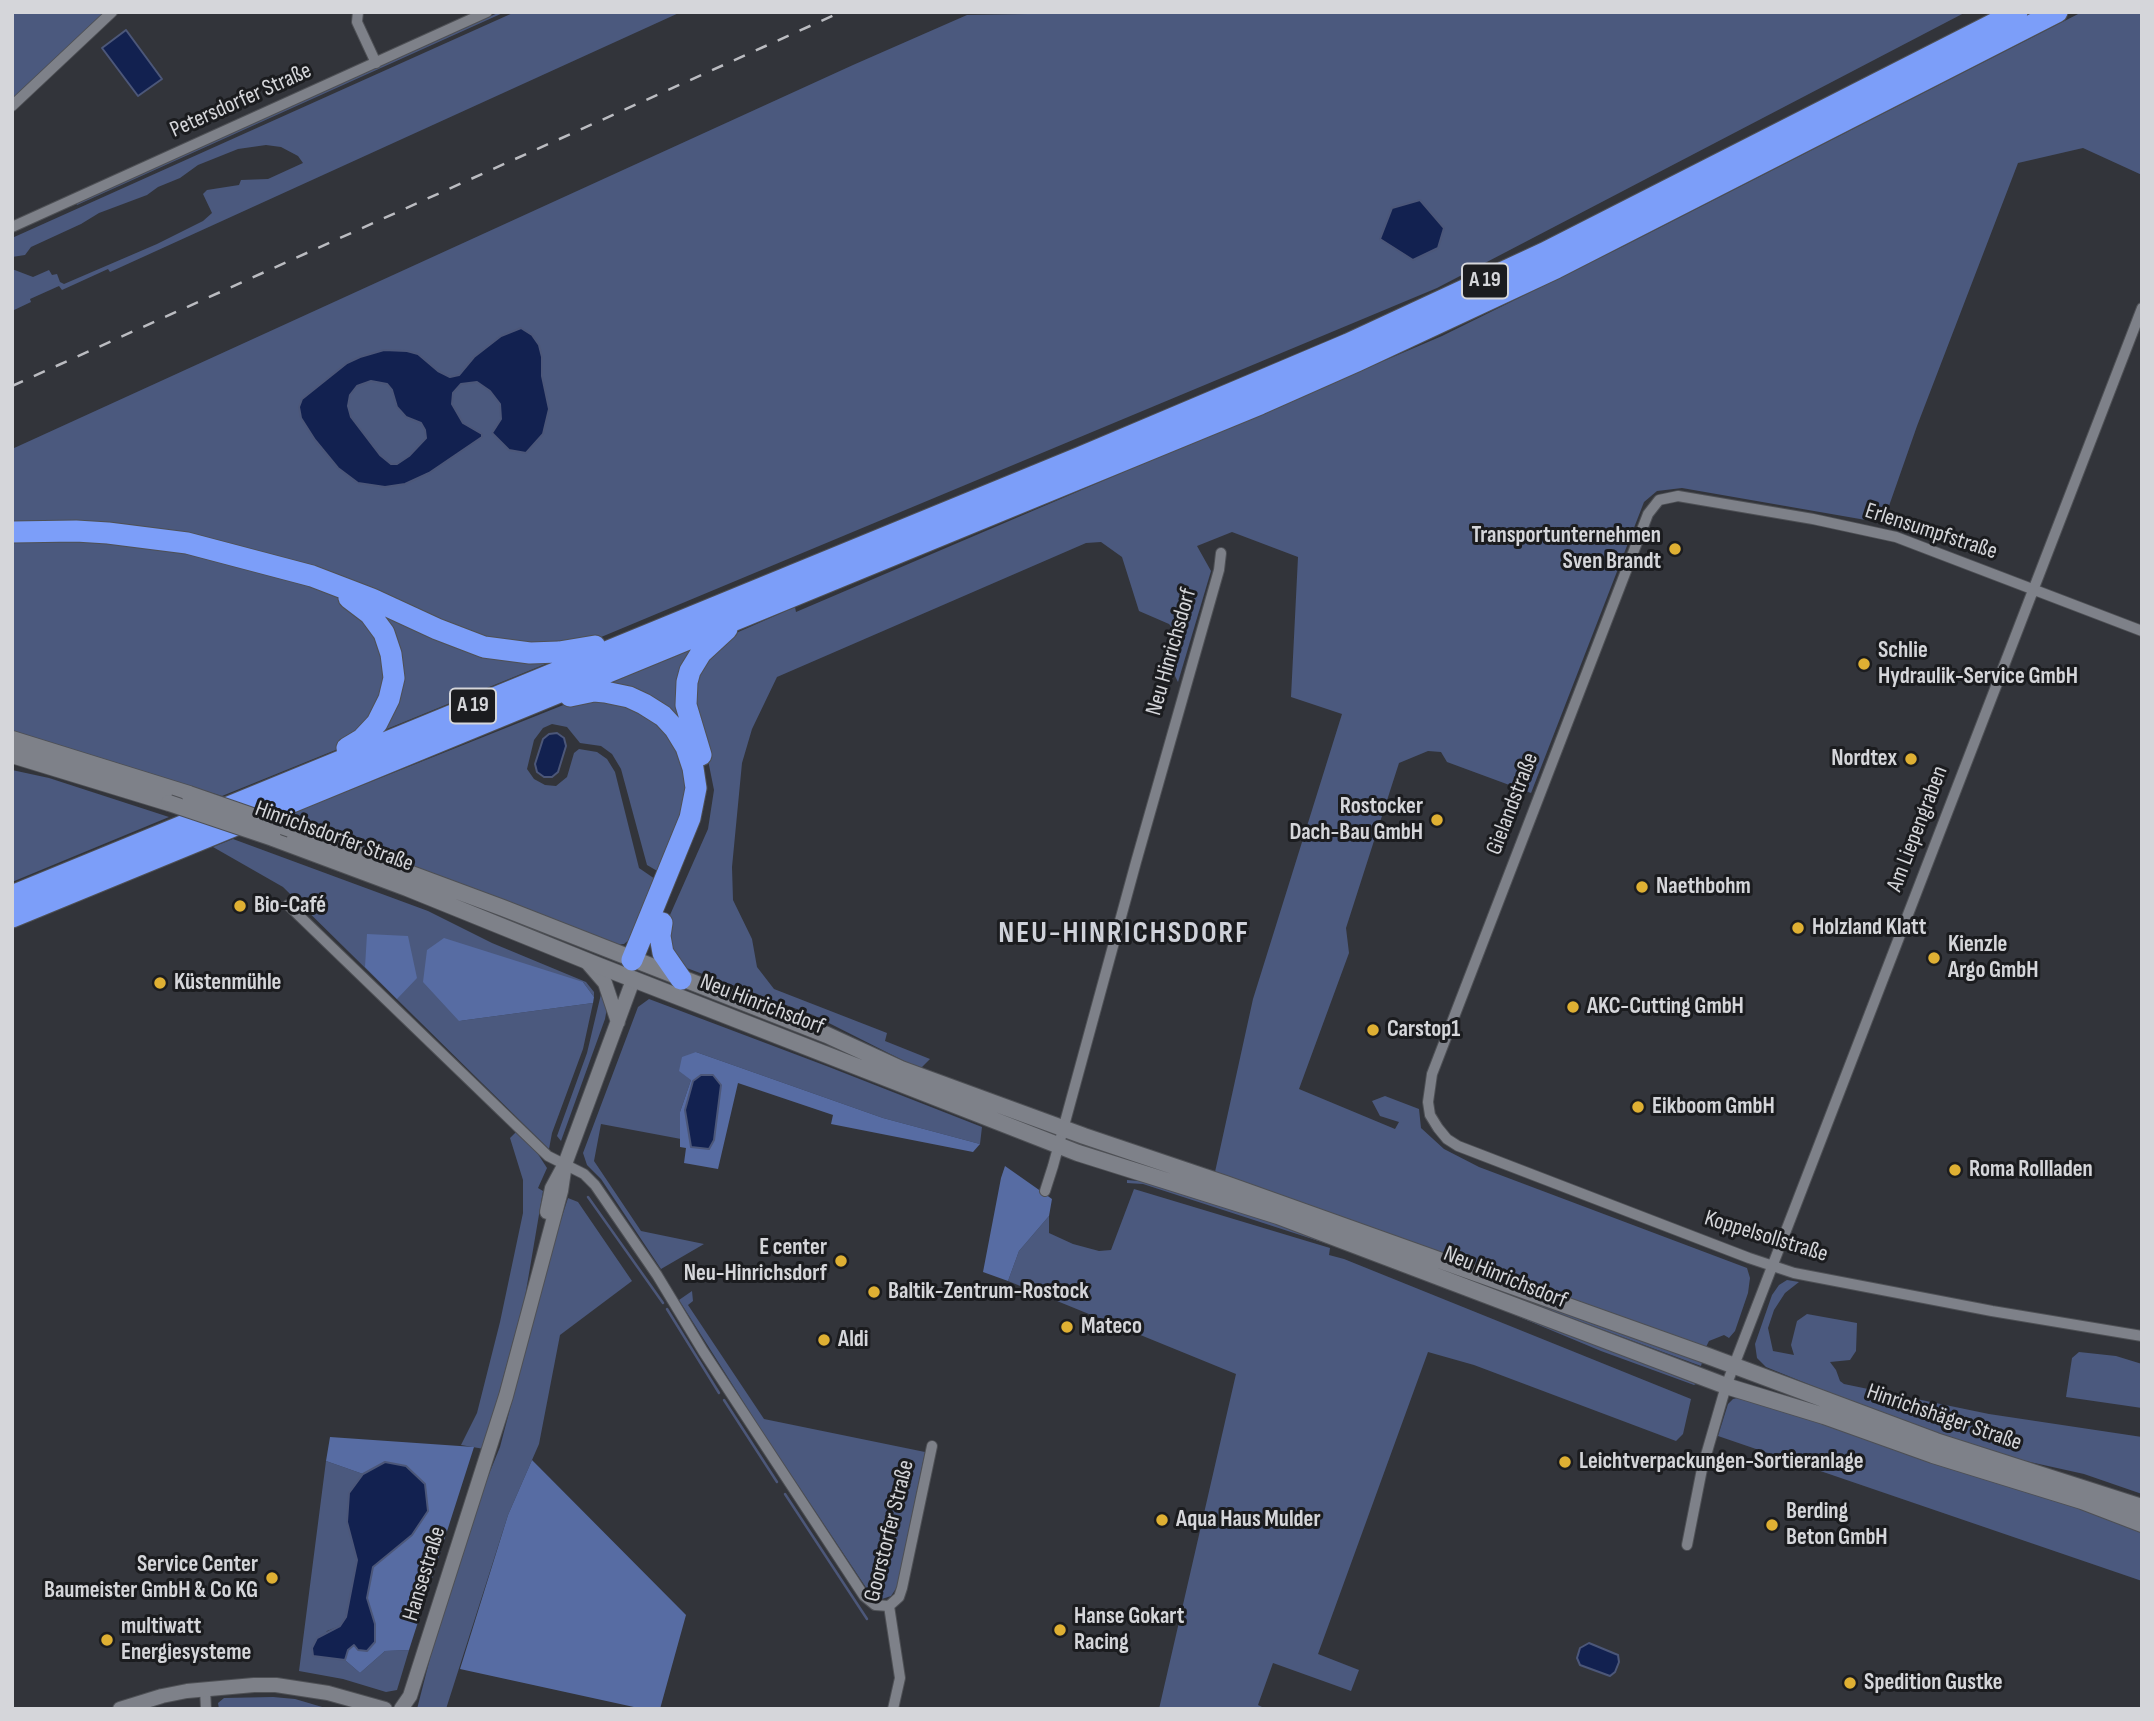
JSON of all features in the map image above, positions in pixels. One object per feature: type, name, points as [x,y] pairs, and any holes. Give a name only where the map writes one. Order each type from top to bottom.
[{"type":"highway","name":"A 19","points":[[12,896],[1251,387],[1544,253],[2017,12]]},
{"type":"highway","name":"A 19","points":[[12,916],[1260,404],[1434,327],[1653,219],[2057,12]]},
{"type":"highway","points":[[12,532],[76,531],[139,536],[230,552],[353,590],[461,639],[510,652],[559,652],[650,633]]},
{"type":"highway","points":[[293,571],[347,596],[370,614],[388,642],[394,678],[384,712],[369,732],[354,745],[297,778]]},
{"type":"highway","points":[[637,968],[662,923],[701,829],[708,803],[706,768],[686,705],[690,671],[701,653],[742,616]]},
{"type":"highway","points":[[520,707],[594,691],[619,694],[658,712],[675,729],[686,747],[695,777],[693,808],[637,968]]},
{"type":"highway","points":[[662,923],[660,936],[663,953],[681,979]]},
{"type":"main road","name":"Hinrichsdorfer Straße","points":[[12,738],[290,829],[503,908],[637,968]]},
{"type":"main road","name":"Hinrichsdorfer Straße","points":[[12,755],[88,776],[273,838],[407,888],[586,961],[637,968]]},
{"type":"main road","name":"Neu Hinrichsdorf","points":[[637,968],[681,979],[827,1035],[901,1069],[1084,1136],[1226,1184],[1734,1366]]},
{"type":"main road","name":"Neu Hinrichsdorf","points":[[637,968],[1058,1146],[1278,1216],[1726,1386],[1824,1416],[1933,1455]]},
{"type":"main road","points":[[1042,1139],[1062,1128]]},
{"type":"main road","points":[[1058,1146],[1063,1139],[1071,1135],[1084,1136]]},
{"type":"main road","name":"Hinrichshäger Straße","points":[[1734,1366],[1936,1441],[2142,1507]]},
{"type":"main road","name":"Hinrichshäger Straße","points":[[1933,1455],[2082,1501],[2142,1524]]},
{"type":"street","points":[[12,106],[112,12]]},
{"type":"street","points":[[358,12],[357,22],[376,63]]},
{"type":"street","name":"Petersdorfer Straße","points":[[12,227],[487,12]]},
{"type":"street","name":"Am Liepengraben","points":[[1687,1545],[1702,1469],[1726,1386],[2142,308]]},
{"type":"street","name":"Erlensumpfstraße","points":[[1659,500],[1678,496],[1875,532],[1925,548],[2142,631]]},
{"type":"street","name":"Gielandstraße","points":[[1437,1128],[1430,1115],[1428,1102],[1432,1074],[1648,514],[1659,500]]},
{"type":"street","name":"Neu Hinrichsdorf","points":[[1045,1191],[1219,570],[1221,553]]},
{"type":"street","points":[[288,905],[548,1156],[584,1174],[595,1185],[864,1596],[875,1605],[889,1606]]},
{"type":"street","points":[[586,961],[605,983],[618,1022]]},
{"type":"street","points":[[565,1164],[637,968]]},
{"type":"street","name":"Koppelsollstraße","points":[[1437,1128],[1447,1139],[1475,1154],[1794,1273],[1992,1311],[2142,1336]]},
{"type":"street","name":"Hansestraße","points":[[401,1709],[410,1696],[519,1352],[561,1191],[565,1164]]},
{"type":"street","name":"Goorstorfer Straße","points":[[893,1709],[900,1678],[889,1606],[900,1597],[932,1446]]},
{"type":"street","points":[[120,1709],[162,1696],[254,1685],[297,1687],[385,1709]]},
{"type":"street","points":[[205,1689],[206,1709]]},
{"type":"shaded area","points":[[12,12],[105,12],[12,100]]},
{"type":"shaded area","points":[[505,12],[77,205],[76,203]]},
{"type":"shaded area","points":[[515,12],[681,12],[110,272],[108,269],[62,290],[59,286],[30,299],[31,302],[12,311],[12,269],[33,277],[49,270],[52,275],[57,274],[60,282],[64,284],[203,221],[212,213],[203,194],[207,190],[239,185],[241,180],[268,179],[303,163],[298,156],[281,147],[266,145],[238,149],[198,165],[147,195],[99,213],[31,247],[25,255],[12,257],[12,238]]},
{"type":"shaded area","points":[[1147,12],[1966,12],[1437,288],[594,640],[559,647],[486,642],[296,562],[12,524],[12,449],[853,65],[967,15]]},
{"type":"shaded area","points":[[2082,12],[2142,12],[2142,175],[2083,148],[2018,163],[1917,426],[1883,523],[1682,488],[1657,491],[1644,502],[1531,793],[1447,762],[1441,752],[1428,751],[1399,763],[1346,928],[1349,953],[1299,1089],[1395,1129],[1399,1122],[1380,1116],[1372,1101],[1385,1096],[1419,1109],[1421,1128],[1444,1149],[1479,1167],[1747,1268],[1750,1278],[1748,1293],[1735,1331],[1729,1338],[1724,1335],[1709,1341],[1706,1347],[1215,1172],[1253,999],[1342,714],[1291,697],[1298,557],[1232,532],[1197,546],[1211,571],[1178,682],[1170,666],[1176,651],[1178,634],[1169,624],[1139,611],[1122,557],[1101,542],[1086,543],[777,677],[752,729],[742,763],[732,867],[733,900],[752,939],[757,967],[774,989],[887,1033],[885,1041],[930,1059],[920,1069],[813,1015],[684,967],[670,946],[667,926],[708,829],[714,790],[706,750],[693,716],[696,670],[727,637],[795,607],[796,612],[1442,336]]},
{"type":"shaded area","points":[[126,30],[162,79],[138,96],[102,48]]},
{"type":"shaded area","points":[[1420,200],[1444,228],[1438,248],[1413,260],[1380,239],[1392,208]]},
{"type":"shaded area","points":[[521,328],[532,335],[539,345],[542,357],[542,376],[549,409],[543,434],[526,453],[509,450],[492,433],[501,419],[500,404],[490,391],[477,382],[461,384],[453,393],[452,404],[463,423],[482,434],[482,437],[429,473],[405,484],[385,487],[358,483],[338,468],[301,418],[299,407],[302,399],[347,363],[360,357],[384,350],[407,351],[418,354],[438,371],[450,377],[459,375],[474,357],[501,336]],"holes":[[[371,381],[387,384],[392,390],[397,407],[406,417],[421,423],[425,430],[426,438],[397,464],[391,464],[380,455],[351,417],[348,406],[350,395],[357,386]]]},
{"type":"shaded area","points":[[12,538],[108,538],[271,569],[344,600],[384,643],[385,699],[343,747],[222,796],[12,731]]},
{"type":"shaded area","points":[[389,612],[426,629],[565,656],[377,733],[390,713],[381,619]]},
{"type":"shaded area","points":[[698,647],[690,661],[704,798],[702,814],[646,951],[691,835],[693,753],[610,683]]},
{"type":"shaded area","points":[[581,698],[650,712],[687,762],[686,806],[659,872],[647,865],[621,769],[612,754],[601,746],[580,743],[567,727],[552,724],[543,728],[534,740],[527,769],[534,779],[545,785],[556,786],[567,777],[574,753],[579,749],[597,752],[607,759],[615,772],[639,868],[655,879],[631,938],[624,944],[612,945],[316,833],[318,828],[293,819],[290,814]]},
{"type":"shaded area","points":[[557,733],[564,738],[566,746],[558,772],[552,777],[544,777],[537,772],[535,764],[543,739],[549,734]]},
{"type":"shaded area","points":[[12,770],[49,778],[169,817],[12,882]]},
{"type":"shaded area","points":[[233,839],[428,911],[492,943],[586,982],[594,992],[594,997],[583,982],[459,1021],[593,1003],[583,1049],[552,1133],[549,1149],[283,887],[213,847]]},
{"type":"shaded area","points":[[367,934],[408,936],[417,978],[397,999],[365,967]]},
{"type":"shaded area","points":[[444,938],[583,982],[594,997],[593,1003],[459,1021],[423,982],[427,950]]},
{"type":"shaded area","points":[[604,993],[607,1008],[605,1019],[561,1141],[557,1136],[587,1053],[601,994]]},
{"type":"shaded area","points":[[649,999],[982,1127],[980,1144],[883,1118],[696,1052],[691,1080],[680,1112],[681,1139],[601,1124],[594,1161],[641,1231],[704,1244],[661,1269],[601,1179],[587,1165],[583,1153],[638,1007]]},
{"type":"shaded area","points":[[696,1052],[883,1118],[980,1144],[973,1152],[831,1124],[833,1115],[738,1083],[718,1169],[684,1163],[686,1148],[680,1147],[680,1112],[691,1080],[679,1071],[682,1057]]},
{"type":"shaded area","points":[[701,1075],[713,1075],[721,1085],[714,1140],[709,1149],[691,1147],[685,1110],[693,1081]]},
{"type":"shaded area","points":[[516,1132],[536,1151],[547,1168],[538,1188],[543,1191],[525,1297],[484,1449],[461,1445],[477,1413],[523,1213],[523,1180],[510,1138]]},
{"type":"shaded area","points":[[1085,1147],[1127,1161],[1149,1165],[1273,1208],[1084,1149]]},
{"type":"shaded area","points":[[1005,1166],[1052,1199],[1049,1216],[1019,1251],[1008,1281],[983,1272]]},
{"type":"shaded area","points":[[1127,1180],[1149,1182],[1345,1245],[1696,1384],[1601,1351],[1433,1281],[1143,1184],[1127,1183]]},
{"type":"shaded area","points":[[1134,1189],[1330,1248],[1329,1255],[1691,1399],[1683,1434],[1676,1441],[1474,1365],[1428,1352],[1318,1654],[1359,1670],[1351,1691],[1273,1663],[1258,1705],[1266,1709],[1159,1709],[1236,1374],[1008,1281],[1019,1251],[1049,1216],[1049,1233],[1073,1244],[1099,1251],[1111,1250]]},
{"type":"shaded area","points":[[568,1198],[578,1202],[632,1281],[560,1335],[539,1444],[508,1515],[446,1709],[417,1709],[437,1631],[476,1506],[500,1447],[554,1241]]},
{"type":"shaded area","points":[[1287,1213],[1703,1359],[1701,1366]]},
{"type":"shaded area","points":[[1787,1280],[1799,1282],[1785,1293],[1774,1310],[1768,1328],[1773,1351],[1794,1355],[1791,1345],[1797,1321],[1807,1314],[1857,1323],[1856,1351],[1850,1360],[1830,1362],[1844,1384],[1989,1414],[2142,1437],[2142,1494],[2084,1474],[2003,1456],[1887,1416],[1766,1367],[1757,1358],[1755,1344],[1772,1295],[1779,1285]]},
{"type":"shaded area","points":[[692,1291],[693,1301],[688,1305],[764,1419],[925,1452],[897,1587],[891,1596],[882,1599],[869,1592],[758,1425],[679,1300]]},
{"type":"shaded area","points":[[2079,1352],[2116,1356],[2142,1364],[2142,1408],[2066,1397],[2072,1358]]},
{"type":"shaded area","points":[[1741,1397],[2079,1507],[2142,1531],[2142,1581],[1718,1436],[1728,1404]]},
{"type":"shaded area","points":[[330,1437],[474,1447],[409,1650],[385,1651],[360,1673],[345,1660],[348,1650],[375,1624],[367,1598],[373,1567],[412,1535],[428,1511],[385,1462],[363,1474],[326,1461]]},
{"type":"shaded area","points":[[532,1460],[686,1615],[660,1709],[643,1709],[460,1669],[508,1515]]},
{"type":"shaded area","points":[[326,1461],[363,1474],[349,1493],[347,1522],[357,1560],[346,1617],[340,1626],[327,1631],[313,1655],[345,1660],[360,1673],[385,1651],[409,1650],[397,1690],[386,1692],[343,1679],[299,1671]]},
{"type":"shaded area","points":[[385,1462],[406,1466],[425,1484],[428,1511],[412,1535],[373,1567],[367,1598],[375,1624],[375,1642],[367,1651],[358,1650],[354,1645],[348,1650],[345,1660],[313,1656],[312,1648],[317,1638],[340,1626],[346,1617],[357,1560],[347,1522],[349,1493],[363,1474]]},
{"type":"shaded area","points":[[1589,1643],[1618,1655],[1619,1662],[1610,1676],[1580,1665],[1577,1658],[1580,1648]]},
{"type":"shaded area","points":[[224,1698],[295,1699],[329,1709],[219,1709],[218,1703]]},
{"type":"waterway","points":[[588,1197],[663,1303]]},
{"type":"waterway","points":[[667,1309],[719,1393]]},
{"type":"waterway","points":[[724,1400],[777,1482]]},
{"type":"waterway","points":[[785,1494],[867,1619]]},
{"type":"railway","points":[[12,386],[841,12]]},
{"type":"place","name":"Transportunternehmen Sven Brandt","points":[[1675,549]]},
{"type":"place","name":"Schlie Hydraulik-Service GmbH","points":[[1864,664]]},
{"type":"place","name":"Nordtex","points":[[1911,759]]},
{"type":"place","name":"Rostocker Dach-Bau GmbH","points":[[1437,820]]},
{"type":"place","name":"Naethbohm","points":[[1642,887]]},
{"type":"place","name":"Bio-Café","points":[[240,906]]},
{"type":"place","name":"Holzland Klatt","points":[[1798,928]]},
{"type":"place","name":"Kienzle Argo GmbH","points":[[1934,958]]},
{"type":"place","name":"Küstenmühle","points":[[160,983]]},
{"type":"place","name":"AKC-Cutting GmbH","points":[[1573,1007]]},
{"type":"place","name":"Carstop1","points":[[1373,1030]]},
{"type":"place","name":"Eikboom GmbH","points":[[1638,1107]]},
{"type":"place","name":"Roma Rollladen","points":[[1955,1170]]},
{"type":"place","name":"E center Neu-Hinrichsdorf","points":[[841,1261]]},
{"type":"place","name":"Baltik-Zentrum-Rostock","points":[[874,1292]]},
{"type":"place","name":"Mateco","points":[[1067,1327]]},
{"type":"place","name":"Aldi","points":[[824,1340]]},
{"type":"place","name":"Leichtverpackungen-Sortieranlage","points":[[1565,1462]]},
{"type":"place","name":"Aqua Haus Mulder","points":[[1162,1520]]},
{"type":"place","name":"Berding Beton GmbH","points":[[1772,1525]]},
{"type":"place","name":"Service Center Baumeister GmbH & Co KG","points":[[272,1578]]},
{"type":"place","name":"Hanse Gokart Racing","points":[[1060,1630]]},
{"type":"place","name":"multiwatt Energiesysteme","points":[[107,1640]]},
{"type":"place","name":"Spedition Gustke","points":[[1850,1683]]},
{"type":"district","name":"NEU-HINRICHSDORF","points":[[1124,934]]}]
